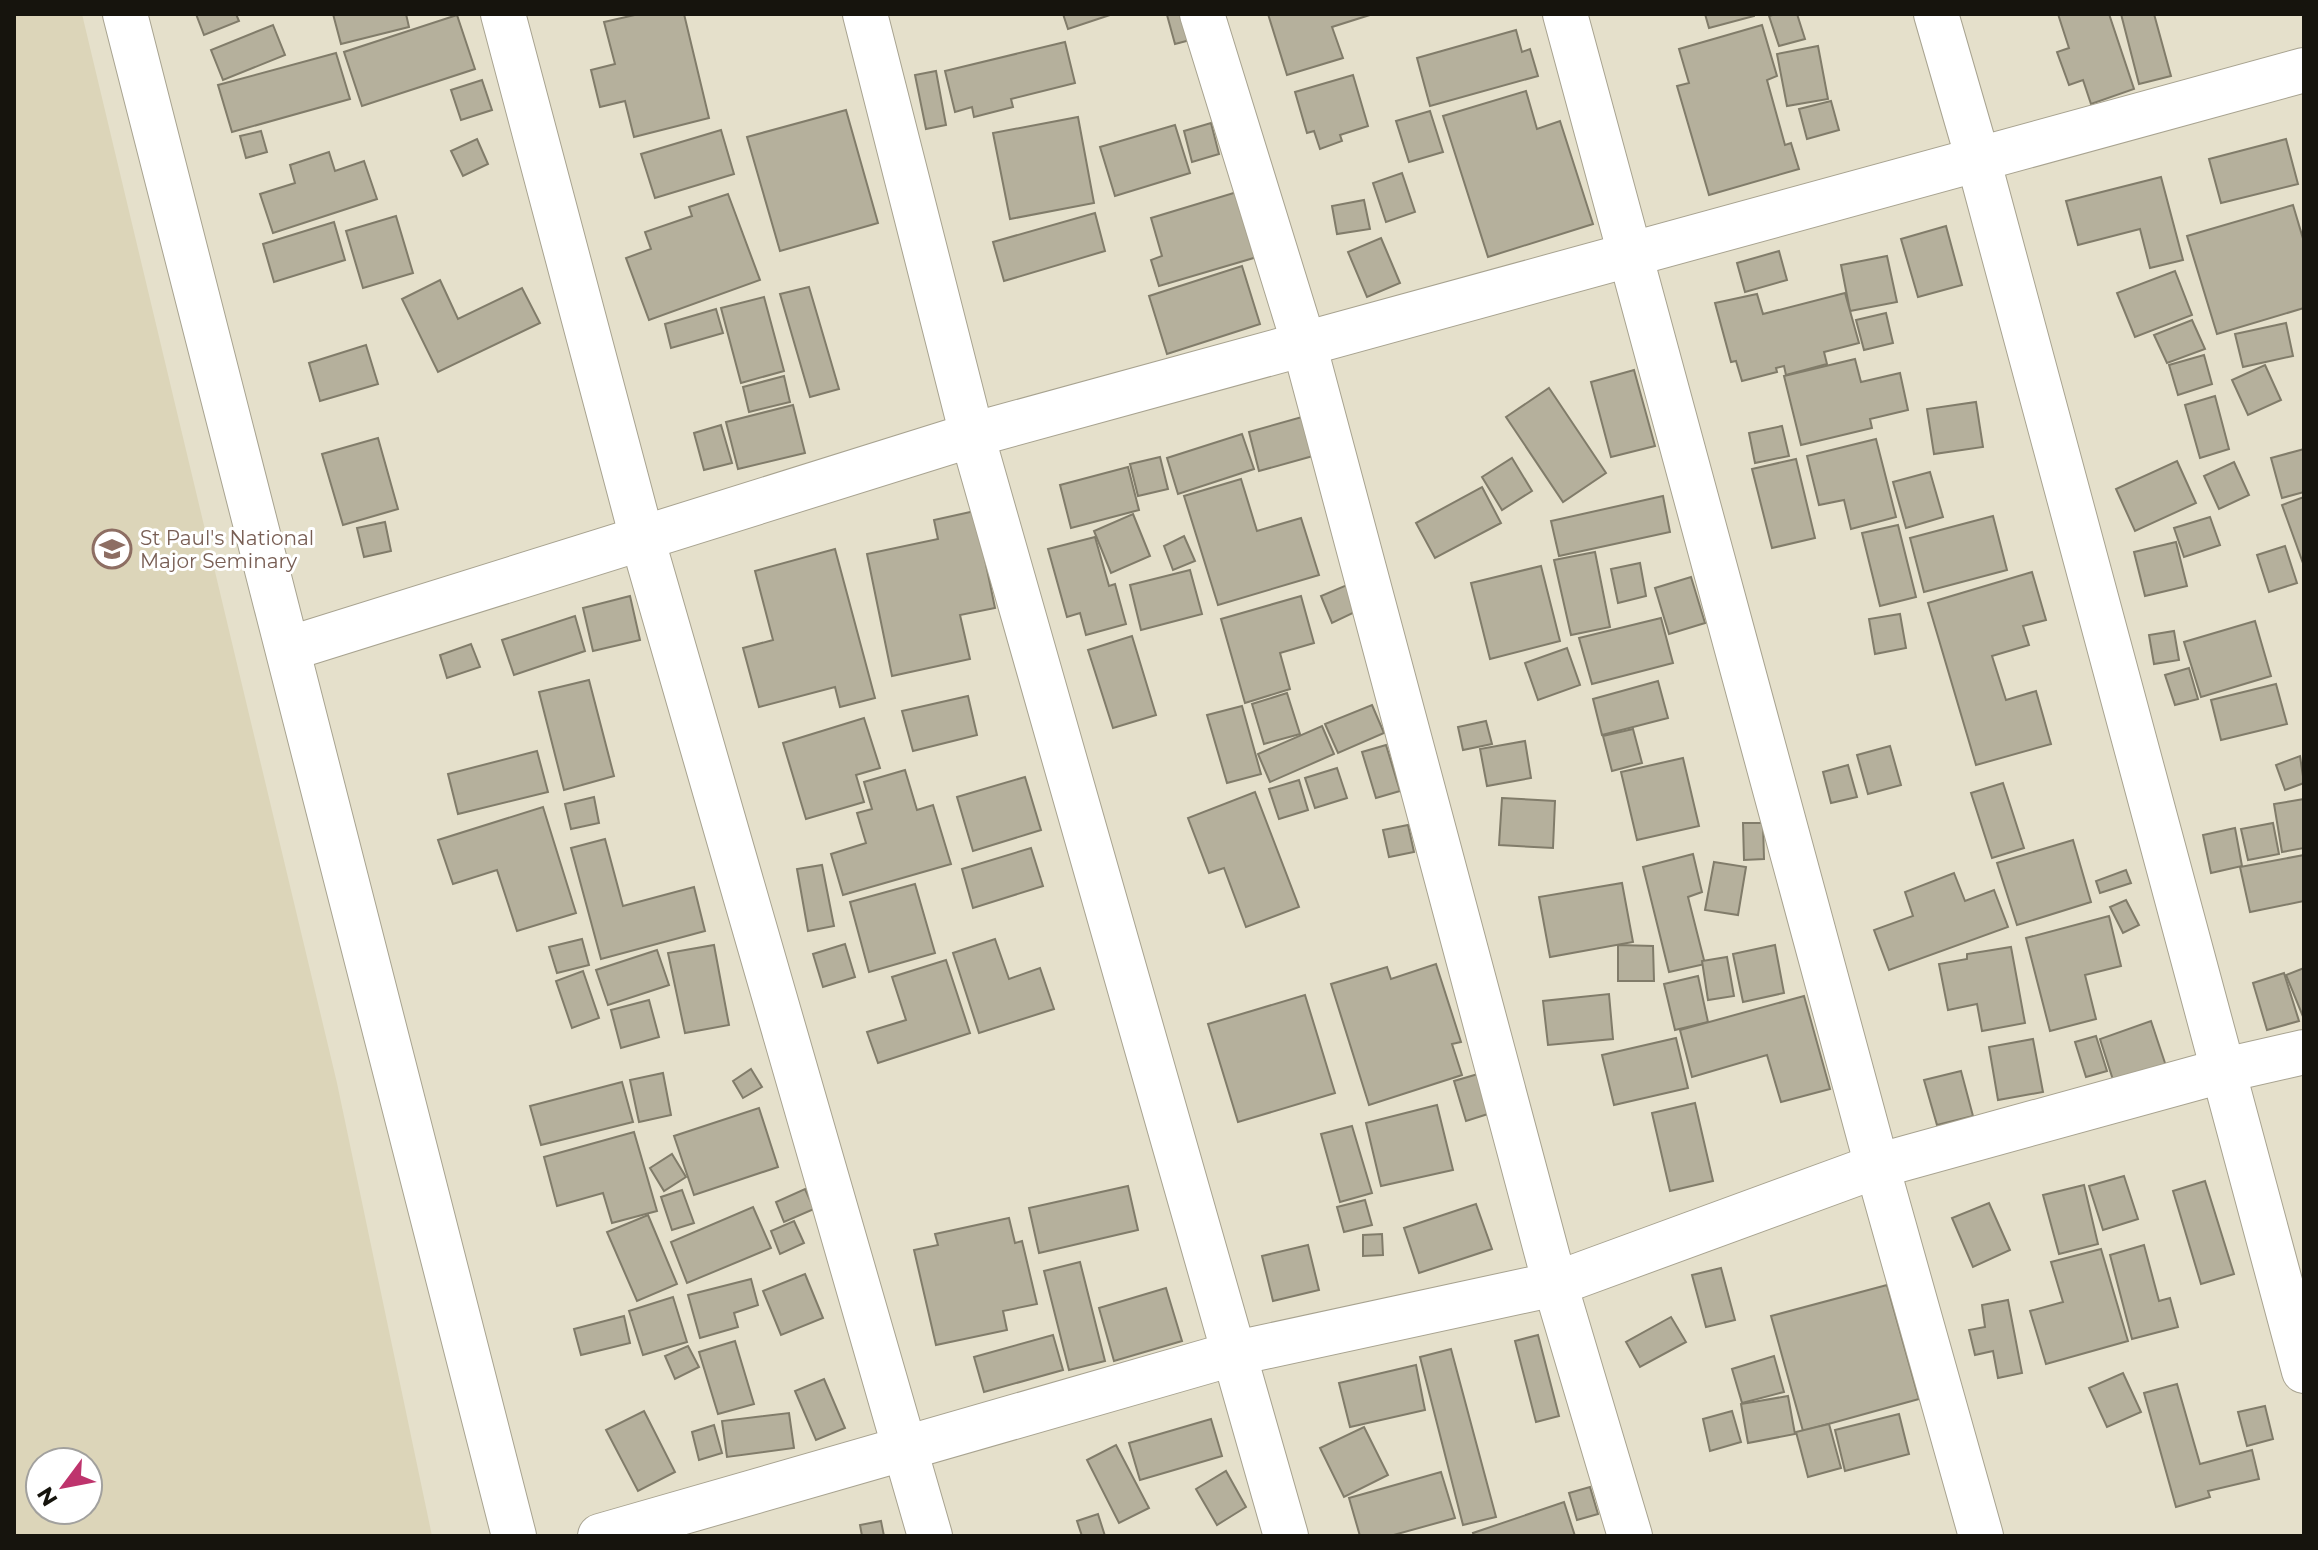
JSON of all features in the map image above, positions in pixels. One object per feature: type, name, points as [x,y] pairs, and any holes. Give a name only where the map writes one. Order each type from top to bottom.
[{"type":"street","points":[[125,14],[514,1536]]},
{"type":"street","points":[[503,14],[642,538],[930,1536]]},
{"type":"street","points":[[865,14],[972,435],[1286,1536]]},
{"type":"street","points":[[1202,14],[1304,344],[1555,1284],[1630,1536]]},
{"type":"street","points":[[1565,14],[1877,1166],[1981,1536]]},
{"type":"street","points":[[1936,14],[1978,159],[2304,1371]]},
{"type":"street","points":[[288,649],[972,435],[2304,70]]},
{"type":"street","points":[[600,1536],[1236,1353],[1555,1284],[1877,1166],[2225,1070],[2304,1052]]},
{"type":"shaded area","name":"St Paul's National Major Seminary","points":[[14,14],[82,14],[337,1083],[432,1536],[14,1536]]},
{"type":"building","points":[[196,14],[236,14],[239,21],[204,35]]},
{"type":"building","points":[[333,14],[406,14],[409,27],[341,44]]},
{"type":"building","points":[[639,14],[684,14],[709,118],[634,137],[625,101],[600,107],[591,70],[615,64],[604,22]]},
{"type":"building","points":[[1063,14],[1110,14],[1110,15],[1068,29]]},
{"type":"building","points":[[1187,14],[1194,39],[1175,44],[1167,15]]},
{"type":"building","points":[[1268,14],[1373,14],[1332,27],[1343,58],[1287,75]]},
{"type":"building","points":[[1705,14],[1754,14],[1754,16],[1709,28]]},
{"type":"building","points":[[1797,14],[1805,39],[1779,46],[1769,16]]},
{"type":"building","points":[[2058,14],[2109,14],[2134,89],[2091,104],[2083,80],[2069,85],[2057,52],[2069,48]]},
{"type":"building","points":[[2121,14],[2154,14],[2171,76],[2139,84]]},
{"type":"building","points":[[457,15],[475,69],[362,106],[344,52]]},
{"type":"building","points":[[273,25],[285,55],[223,80],[211,50]]},
{"type":"building","points":[[1762,25],[1777,76],[1767,80],[1785,145],[1791,143],[1799,169],[1709,195],[1677,86],[1689,83],[1679,49]]},
{"type":"building","points":[[1516,30],[1522,52],[1530,49],[1538,76],[1430,106],[1417,58]]},
{"type":"building","points":[[1065,42],[1075,83],[1011,99],[1013,107],[974,117],[972,107],[955,112],[945,71]]},
{"type":"building","points":[[1818,46],[1828,99],[1787,106],[1777,54]]},
{"type":"building","points":[[336,53],[350,99],[232,132],[218,85]]},
{"type":"building","points":[[936,71],[946,125],[926,129],[915,75]]},
{"type":"building","points":[[1353,75],[1368,126],[1340,135],[1342,141],[1320,149],[1314,131],[1307,133],[1295,92]]},
{"type":"building","points":[[482,80],[492,110],[461,120],[451,90]]},
{"type":"building","points":[[1526,91],[1537,129],[1560,121],[1593,224],[1488,257],[1443,116]]},
{"type":"building","points":[[1831,101],[1839,130],[1807,139],[1799,109]]},
{"type":"building","points":[[846,110],[878,223],[780,251],[747,137]]},
{"type":"building","points":[[1430,111],[1443,152],[1409,162],[1396,121]]},
{"type":"building","points":[[1078,117],[1094,203],[1010,219],[993,133]]},
{"type":"building","points":[[1211,123],[1219,154],[1192,162],[1184,131]]},
{"type":"building","points":[[1175,125],[1190,173],[1115,196],[1100,147]]},
{"type":"building","points":[[721,130],[734,174],[655,198],[641,154]]},
{"type":"building","points":[[261,131],[267,152],[246,158],[240,136]]},
{"type":"building","points":[[477,139],[488,164],[463,176],[451,151]]},
{"type":"building","points":[[2286,139],[2298,184],[2221,203],[2209,159]]},
{"type":"building","points":[[329,152],[335,171],[364,161],[377,199],[273,233],[260,194],[295,183],[290,165]]},
{"type":"building","points":[[1402,173],[1415,212],[1386,222],[1373,183]]},
{"type":"building","points":[[2161,177],[2183,260],[2150,268],[2140,229],[2078,245],[2066,201]]},
{"type":"building","points":[[1237,192],[1257,257],[1159,286],[1151,260],[1162,256],[1151,218]]},
{"type":"building","points":[[728,194],[760,280],[649,320],[626,258],[651,249],[645,232],[692,216],[689,207]]},
{"type":"building","points":[[1364,200],[1370,229],[1337,234],[1332,206]]},
{"type":"building","points":[[2293,205],[2304,242],[2304,308],[2217,334],[2187,236]]},
{"type":"building","points":[[1095,213],[1105,251],[1004,281],[993,242]]},
{"type":"building","points":[[396,216],[413,273],[363,288],[346,231]]},
{"type":"building","points":[[334,222],[345,260],[274,282],[263,244]]},
{"type":"building","points":[[1946,226],[1962,285],[1918,297],[1901,239]]},
{"type":"building","points":[[1381,238],[1400,283],[1367,297],[1348,252]]},
{"type":"building","points":[[1779,251],[1787,280],[1745,292],[1737,263]]},
{"type":"building","points":[[1887,256],[1897,302],[1850,311],[1841,265]]},
{"type":"building","points":[[1242,266],[1260,324],[1167,354],[1149,296]]},
{"type":"building","points":[[2175,271],[2192,315],[2135,337],[2117,293]]},
{"type":"building","points":[[440,280],[458,319],[522,288],[540,323],[438,372],[402,299]]},
{"type":"building","points":[[809,287],[839,389],[810,397],[780,294]]},
{"type":"building","points":[[1845,293],[1859,343],[1824,352],[1827,364],[1786,375],[1784,366],[1776,368],[1777,372],[1742,381],[1736,361],[1731,362],[1715,303],[1757,294],[1763,314]]},
{"type":"building","points":[[764,297],[784,371],[741,383],[721,308]]},
{"type":"building","points":[[716,309],[723,333],[671,348],[665,324]]},
{"type":"building","points":[[1886,313],[1893,343],[1864,350],[1856,320]]},
{"type":"building","points":[[2192,320],[2205,349],[2167,363],[2154,335]]},
{"type":"building","points":[[2286,323],[2293,356],[2243,367],[2235,334]]},
{"type":"building","points":[[366,345],[378,384],[320,401],[309,363]]},
{"type":"building","points":[[2204,355],[2212,384],[2178,395],[2169,365]]},
{"type":"building","points":[[1855,359],[1861,382],[1900,373],[1908,410],[1870,419],[1872,428],[1801,445],[1784,376]]},
{"type":"building","points":[[2265,365],[2281,400],[2248,415],[2232,380]]},
{"type":"building","points":[[1634,370],[1655,446],[1611,457],[1591,382]]},
{"type":"building","points":[[784,376],[790,402],[749,412],[743,387]]},
{"type":"building","points":[[1549,388],[1606,473],[1563,502],[1506,417]]},
{"type":"building","points":[[2215,396],[2229,449],[2200,458],[2185,405]]},
{"type":"building","points":[[1976,402],[1983,447],[1934,454],[1927,409]]},
{"type":"building","points":[[793,405],[805,453],[738,469],[726,422]]},
{"type":"building","points":[[1302,417],[1313,456],[1259,471],[1249,432]]},
{"type":"building","points":[[721,425],[732,463],[704,470],[694,433]]},
{"type":"building","points":[[1782,426],[1789,456],[1755,463],[1749,433]]},
{"type":"building","points":[[1242,434],[1254,469],[1178,494],[1167,458]]},
{"type":"building","points":[[378,438],[398,509],[343,525],[322,454]]},
{"type":"building","points":[[1876,439],[1896,517],[1851,529],[1844,500],[1819,505],[1807,456]]},
{"type":"building","points":[[2304,449],[2304,492],[2282,498],[2271,458]]},
{"type":"building","points":[[1160,457],[1168,489],[1138,496],[1130,464]]},
{"type":"building","points":[[1512,458],[1532,491],[1502,510],[1482,477]]},
{"type":"building","points":[[1796,459],[1815,538],[1772,548],[1752,469]]},
{"type":"building","points":[[2177,461],[2196,503],[2135,531],[2116,489]]},
{"type":"building","points":[[2234,462],[2249,495],[2219,509],[2204,476]]},
{"type":"building","points":[[1128,467],[1139,510],[1071,528],[1060,485]]},
{"type":"building","points":[[1930,472],[1943,517],[1906,528],[1893,482]]},
{"type":"building","points":[[1241,479],[1257,531],[1301,518],[1319,575],[1218,605],[1184,496]]},
{"type":"building","points":[[1482,487],[1501,523],[1435,558],[1416,523]]},
{"type":"building","points":[[1663,496],[1670,532],[1559,556],[1551,521]]},
{"type":"building","points":[[2304,497],[2304,566],[2282,505]]},
{"type":"building","points":[[975,511],[995,608],[960,615],[970,659],[892,676],[867,554],[938,539],[934,520]]},
{"type":"building","points":[[1133,514],[1150,556],[1111,573],[1094,531]]},
{"type":"building","points":[[1993,516],[2007,570],[1924,592],[1910,538]]},
{"type":"building","points":[[2210,517],[2220,545],[2184,557],[2174,528]]},
{"type":"building","points":[[385,522],[391,551],[364,557],[357,528]]},
{"type":"building","points":[[1898,525],[1916,597],[1880,606],[1862,533]]},
{"type":"building","points":[[1184,536],[1195,561],[1173,570],[1164,546]]},
{"type":"building","points":[[1095,537],[1109,586],[1115,584],[1126,624],[1086,635],[1080,613],[1067,617],[1048,549]]},
{"type":"building","points":[[2176,542],[2187,586],[2145,596],[2134,552]]},
{"type":"building","points":[[2285,546],[2297,583],[2269,592],[2257,555]]},
{"type":"building","points":[[835,549],[875,698],[840,707],[835,687],[759,707],[743,648],[773,640],[755,571]]},
{"type":"building","points":[[1595,552],[1610,627],[1571,635],[1554,560]]},
{"type":"building","points":[[1640,563],[1646,596],[1618,603],[1611,569]]},
{"type":"building","points":[[1541,566],[1560,641],[1490,659],[1471,583]]},
{"type":"building","points":[[1190,570],[1202,614],[1141,630],[1130,585]]},
{"type":"building","points":[[2032,572],[2046,620],[2023,626],[2029,645],[1992,656],[2006,700],[2036,691],[2051,744],[1976,765],[1928,603]]},
{"type":"building","points":[[1691,577],[1705,623],[1669,634],[1655,588]]},
{"type":"building","points":[[1347,585],[1357,611],[1332,623],[1321,596]]},
{"type":"building","points":[[630,596],[640,640],[593,651],[583,608]]},
{"type":"building","points":[[1301,596],[1314,643],[1280,653],[1290,689],[1245,703],[1221,619]]},
{"type":"building","points":[[1900,614],[1906,648],[1875,654],[1869,619]]},
{"type":"building","points":[[575,616],[585,651],[514,675],[502,640]]},
{"type":"building","points":[[1661,618],[1673,663],[1592,684],[1579,638]]},
{"type":"building","points":[[2255,621],[2271,676],[2201,697],[2184,642]]},
{"type":"building","points":[[2174,631],[2179,660],[2154,664],[2149,635]]},
{"type":"building","points":[[1132,636],[1156,715],[1113,728],[1088,650]]},
{"type":"building","points":[[471,644],[480,667],[447,678],[440,655]]},
{"type":"building","points":[[1567,648],[1580,685],[1538,700],[1525,663]]},
{"type":"building","points":[[2189,668],[2198,699],[2175,705],[2165,675]]},
{"type":"building","points":[[589,680],[614,776],[564,790],[539,692]]},
{"type":"building","points":[[1658,681],[1668,718],[1602,735],[1593,699]]},
{"type":"building","points":[[2276,684],[2287,724],[2221,740],[2211,700]]},
{"type":"building","points":[[1287,693],[1300,734],[1264,744],[1252,704]]},
{"type":"building","points":[[968,696],[977,735],[913,751],[902,711]]},
{"type":"building","points":[[1372,705],[1384,733],[1338,753],[1325,724]]},
{"type":"building","points":[[1242,706],[1261,774],[1227,783],[1207,715]]},
{"type":"building","points":[[864,718],[880,768],[856,775],[864,802],[806,819],[783,743]]},
{"type":"building","points":[[1486,721],[1492,744],[1463,750],[1458,727]]},
{"type":"building","points":[[1322,726],[1334,754],[1270,782],[1258,754]]},
{"type":"building","points":[[1633,729],[1642,763],[1612,771],[1603,736]]},
{"type":"building","points":[[1525,741],[1531,778],[1487,786],[1480,749]]},
{"type":"building","points":[[1386,745],[1400,791],[1376,798],[1362,752]]},
{"type":"building","points":[[1890,746],[1901,785],[1868,794],[1857,755]]},
{"type":"building","points":[[537,751],[548,792],[458,814],[448,774]]},
{"type":"building","points":[[2300,756],[2304,783],[2285,790],[2276,765]]},
{"type":"building","points":[[1683,758],[1699,826],[1637,840],[1621,772]]},
{"type":"building","points":[[1848,765],[1857,797],[1831,803],[1823,772]]},
{"type":"building","points":[[1337,768],[1347,798],[1315,808],[1305,778]]},
{"type":"building","points":[[905,770],[917,810],[933,805],[951,864],[843,895],[831,854],[866,843],[857,813],[872,809],[864,782]]},
{"type":"building","points":[[1025,777],[1041,830],[973,851],[957,797]]},
{"type":"building","points":[[1299,780],[1308,810],[1279,819],[1269,789]]},
{"type":"building","points":[[2003,783],[2024,848],[1992,858],[1971,793]]},
{"type":"building","points":[[1255,792],[1299,907],[1246,927],[1224,868],[1209,873],[1188,818]]},
{"type":"building","points":[[594,797],[599,823],[571,829],[565,804]]},
{"type":"building","points":[[1502,798],[1555,801],[1553,848],[1499,845]]},
{"type":"building","points":[[2304,799],[2304,848],[2282,852],[2274,804]]},
{"type":"building","points":[[543,807],[576,913],[517,931],[497,870],[453,884],[438,840]]},
{"type":"building","points":[[1743,823],[1763,823],[1764,859],[1744,860]]},
{"type":"building","points":[[2273,823],[2279,854],[2248,860],[2241,829]]},
{"type":"building","points":[[1408,825],[1414,852],[1389,857],[1383,830]]},
{"type":"building","points":[[2235,828],[2242,866],[2211,873],[2203,835]]},
{"type":"building","points":[[605,839],[623,906],[694,887],[705,931],[601,959],[571,848]]},
{"type":"building","points":[[2073,840],[2091,902],[2017,925],[1997,863]]},
{"type":"building","points":[[1031,848],[1043,886],[973,908],[962,869]]},
{"type":"building","points":[[1693,854],[1702,892],[1688,897],[1705,964],[1669,972],[1643,867]]},
{"type":"building","points":[[2304,855],[2304,901],[2250,912],[2240,867]]},
{"type":"building","points":[[1714,862],[1746,867],[1738,915],[1705,910]]},
{"type":"building","points":[[822,865],[834,926],[808,931],[797,869]]},
{"type":"building","points":[[2126,870],[2131,883],[2100,893],[2096,881]]},
{"type":"building","points":[[1954,873],[1965,901],[1994,890],[2008,927],[1889,970],[1874,930],[1913,916],[1905,892]]},
{"type":"building","points":[[1622,883],[1633,942],[1550,957],[1539,897]]},
{"type":"building","points":[[915,884],[935,953],[869,972],[850,902]]},
{"type":"building","points":[[2126,900],[2139,925],[2123,933],[2110,907]]},
{"type":"building","points":[[2109,916],[2121,966],[2085,975],[2096,1019],[2050,1031],[2026,938]]},
{"type":"building","points":[[582,939],[589,965],[557,973],[549,947]]},
{"type":"building","points":[[995,939],[1009,979],[1040,968],[1054,1009],[979,1033],[953,953]]},
{"type":"building","points":[[845,944],[855,977],[823,987],[813,954]]},
{"type":"building","points":[[714,945],[729,1025],[685,1033],[668,953]]},
{"type":"building","points":[[1618,945],[1653,946],[1654,981],[1618,981]]},
{"type":"building","points":[[1775,945],[1784,993],[1743,1002],[1733,954]]},
{"type":"building","points":[[2011,947],[2025,1023],[1982,1031],[1977,1004],[1948,1010],[1939,964],[1967,959],[1967,954]]},
{"type":"building","points":[[657,950],[669,985],[608,1005],[596,970]]},
{"type":"building","points":[[1727,957],[1734,996],[1708,1000],[1702,961]]},
{"type":"building","points":[[946,960],[970,1033],[878,1063],[867,1032],[906,1020],[892,977]]},
{"type":"building","points":[[1436,964],[1461,1042],[1452,1044],[1462,1075],[1369,1105],[1331,984],[1387,967],[1391,979]]},
{"type":"building","points":[[2304,968],[2304,1019],[2286,975]]},
{"type":"building","points":[[583,971],[599,1018],[572,1028],[556,981]]},
{"type":"building","points":[[2284,973],[2299,1021],[2267,1030],[2253,983]]},
{"type":"building","points":[[1698,976],[1708,1022],[1675,1030],[1664,984]]},
{"type":"building","points":[[1609,994],[1613,1039],[1548,1045],[1543,1001]]},
{"type":"building","points":[[1305,995],[1335,1093],[1238,1122],[1208,1024]]},
{"type":"building","points":[[1804,996],[1830,1089],[1781,1102],[1767,1055],[1692,1077],[1680,1030]]},
{"type":"building","points":[[649,1000],[659,1037],[621,1048],[611,1010]]},
{"type":"building","points":[[2151,1021],[2166,1066],[2114,1083],[2100,1039]]},
{"type":"building","points":[[2096,1036],[2107,1071],[2086,1077],[2075,1042]]},
{"type":"building","points":[[1676,1038],[1688,1088],[1614,1105],[1602,1055]]},
{"type":"building","points":[[2033,1039],[2043,1092],[1998,1100],[1989,1047]]},
{"type":"building","points":[[751,1069],[762,1087],[743,1098],[733,1081]]},
{"type":"building","points":[[1961,1071],[1973,1116],[1937,1125],[1924,1080]]},
{"type":"building","points":[[663,1073],[671,1115],[639,1122],[630,1080]]},
{"type":"building","points":[[1478,1074],[1491,1113],[1466,1121],[1454,1081]]},
{"type":"building","points":[[622,1082],[633,1122],[541,1145],[530,1106]]},
{"type":"building","points":[[1695,1103],[1713,1181],[1670,1191],[1652,1113]]},
{"type":"building","points":[[1437,1105],[1453,1170],[1381,1186],[1366,1123]]},
{"type":"building","points":[[759,1108],[778,1167],[694,1195],[674,1136]]},
{"type":"building","points":[[1352,1126],[1372,1193],[1340,1202],[1321,1134]]},
{"type":"building","points":[[634,1132],[657,1211],[612,1223],[603,1193],[557,1206],[544,1157]]},
{"type":"building","points":[[672,1154],[686,1177],[664,1191],[650,1168]]},
{"type":"building","points":[[2124,1176],[2138,1219],[2103,1230],[2089,1186]]},
{"type":"building","points":[[2205,1181],[2234,1274],[2201,1284],[2173,1191]]},
{"type":"building","points":[[2084,1185],[2098,1244],[2059,1254],[2043,1195]]},
{"type":"building","points":[[1128,1186],[1138,1230],[1039,1253],[1029,1208]]},
{"type":"building","points":[[805,1189],[814,1209],[784,1222],[776,1202]]},
{"type":"building","points":[[682,1190],[694,1223],[672,1230],[661,1197]]},
{"type":"building","points":[[1365,1200],[1372,1225],[1344,1232],[1337,1207]]},
{"type":"building","points":[[1989,1203],[2010,1250],[1973,1267],[1952,1218]]},
{"type":"building","points":[[1476,1204],[1492,1249],[1419,1273],[1404,1228]]},
{"type":"building","points":[[753,1207],[771,1248],[687,1283],[671,1242]]},
{"type":"building","points":[[648,1215],[677,1284],[637,1301],[607,1232]]},
{"type":"building","points":[[1009,1218],[1015,1243],[1022,1241],[1037,1304],[1003,1311],[1007,1330],[936,1345],[914,1250],[938,1245],[935,1234]]},
{"type":"building","points":[[794,1221],[804,1243],[780,1254],[771,1231]]},
{"type":"building","points":[[1382,1234],[1383,1255],[1363,1256],[1363,1235]]},
{"type":"building","points":[[1308,1245],[1319,1290],[1273,1301],[1262,1256]]},
{"type":"building","points":[[2144,1245],[2159,1301],[2170,1298],[2178,1327],[2132,1339],[2110,1255]]},
{"type":"building","points":[[2101,1249],[2128,1341],[2046,1364],[2030,1311],[2063,1302],[2051,1262]]},
{"type":"building","points":[[1080,1262],[1105,1361],[1069,1370],[1044,1271]]},
{"type":"building","points":[[1721,1268],[1735,1320],[1706,1327],[1692,1275]]},
{"type":"building","points":[[805,1274],[823,1318],[781,1335],[763,1291]]},
{"type":"building","points":[[751,1279],[758,1305],[734,1313],[738,1327],[700,1338],[688,1295]]},
{"type":"building","points":[[1887,1285],[1919,1399],[1803,1431],[1771,1316]]},
{"type":"building","points":[[1166,1288],[1182,1341],[1114,1361],[1099,1308]]},
{"type":"building","points":[[673,1297],[687,1342],[643,1355],[629,1311]]},
{"type":"building","points":[[2008,1300],[2022,1373],[1998,1378],[1993,1351],[1975,1355],[1969,1330],[1985,1327],[1982,1305]]},
{"type":"building","points":[[624,1316],[630,1343],[581,1355],[574,1329]]},
{"type":"building","points":[[1671,1317],[1686,1342],[1640,1367],[1626,1342]]},
{"type":"building","points":[[1053,1335],[1063,1370],[984,1392],[974,1357]]},
{"type":"building","points":[[1538,1335],[1559,1416],[1536,1422],[1515,1341]]},
{"type":"building","points":[[735,1341],[754,1404],[718,1414],[699,1352]]},
{"type":"building","points":[[688,1346],[699,1367],[675,1379],[665,1356]]},
{"type":"building","points":[[1451,1349],[1496,1517],[1463,1525],[1420,1357]]},
{"type":"building","points":[[1774,1356],[1784,1392],[1742,1403],[1732,1369]]},
{"type":"building","points":[[1416,1365],[1425,1410],[1350,1427],[1339,1383]]},
{"type":"building","points":[[2123,1373],[2141,1412],[2107,1427],[2089,1388]]},
{"type":"building","points":[[824,1379],[845,1428],[816,1440],[795,1391]]},
{"type":"building","points":[[2177,1384],[2200,1464],[2252,1450],[2259,1479],[2208,1491],[2210,1497],[2176,1507],[2144,1393]]},
{"type":"building","points":[[1788,1396],[1795,1434],[1748,1443],[1741,1404]]},
{"type":"building","points":[[2265,1406],[2273,1439],[2247,1446],[2238,1412]]},
{"type":"building","points":[[644,1411],[675,1472],[638,1491],[606,1430]]},
{"type":"building","points":[[1732,1411],[1741,1442],[1710,1451],[1703,1419]]},
{"type":"building","points":[[789,1413],[794,1448],[727,1457],[722,1421]]},
{"type":"building","points":[[1899,1414],[1909,1454],[1845,1471],[1835,1430]]},
{"type":"building","points":[[1211,1419],[1222,1456],[1140,1480],[1129,1443]]},
{"type":"building","points":[[1829,1424],[1841,1468],[1808,1477],[1796,1432]]},
{"type":"building","points":[[714,1425],[722,1453],[699,1460],[692,1432]]},
{"type":"building","points":[[1364,1427],[1388,1475],[1344,1497],[1320,1448]]},
{"type":"building","points":[[1116,1445],[1149,1508],[1119,1523],[1087,1460]]},
{"type":"building","points":[[1226,1471],[1246,1507],[1217,1525],[1196,1489]]},
{"type":"building","points":[[1441,1472],[1455,1518],[1390,1536],[1360,1536],[1349,1498]]},
{"type":"building","points":[[1590,1487],[1598,1514],[1577,1520],[1569,1493]]},
{"type":"building","points":[[1564,1502],[1575,1536],[1474,1536],[1473,1533]]},
{"type":"building","points":[[1098,1514],[1105,1536],[1082,1536],[1077,1521]]},
{"type":"building","points":[[881,1521],[884,1536],[862,1536],[860,1525]]},
{"type":"place","name":"St Paul's National Major Seminary","points":[[112,549]]}]
